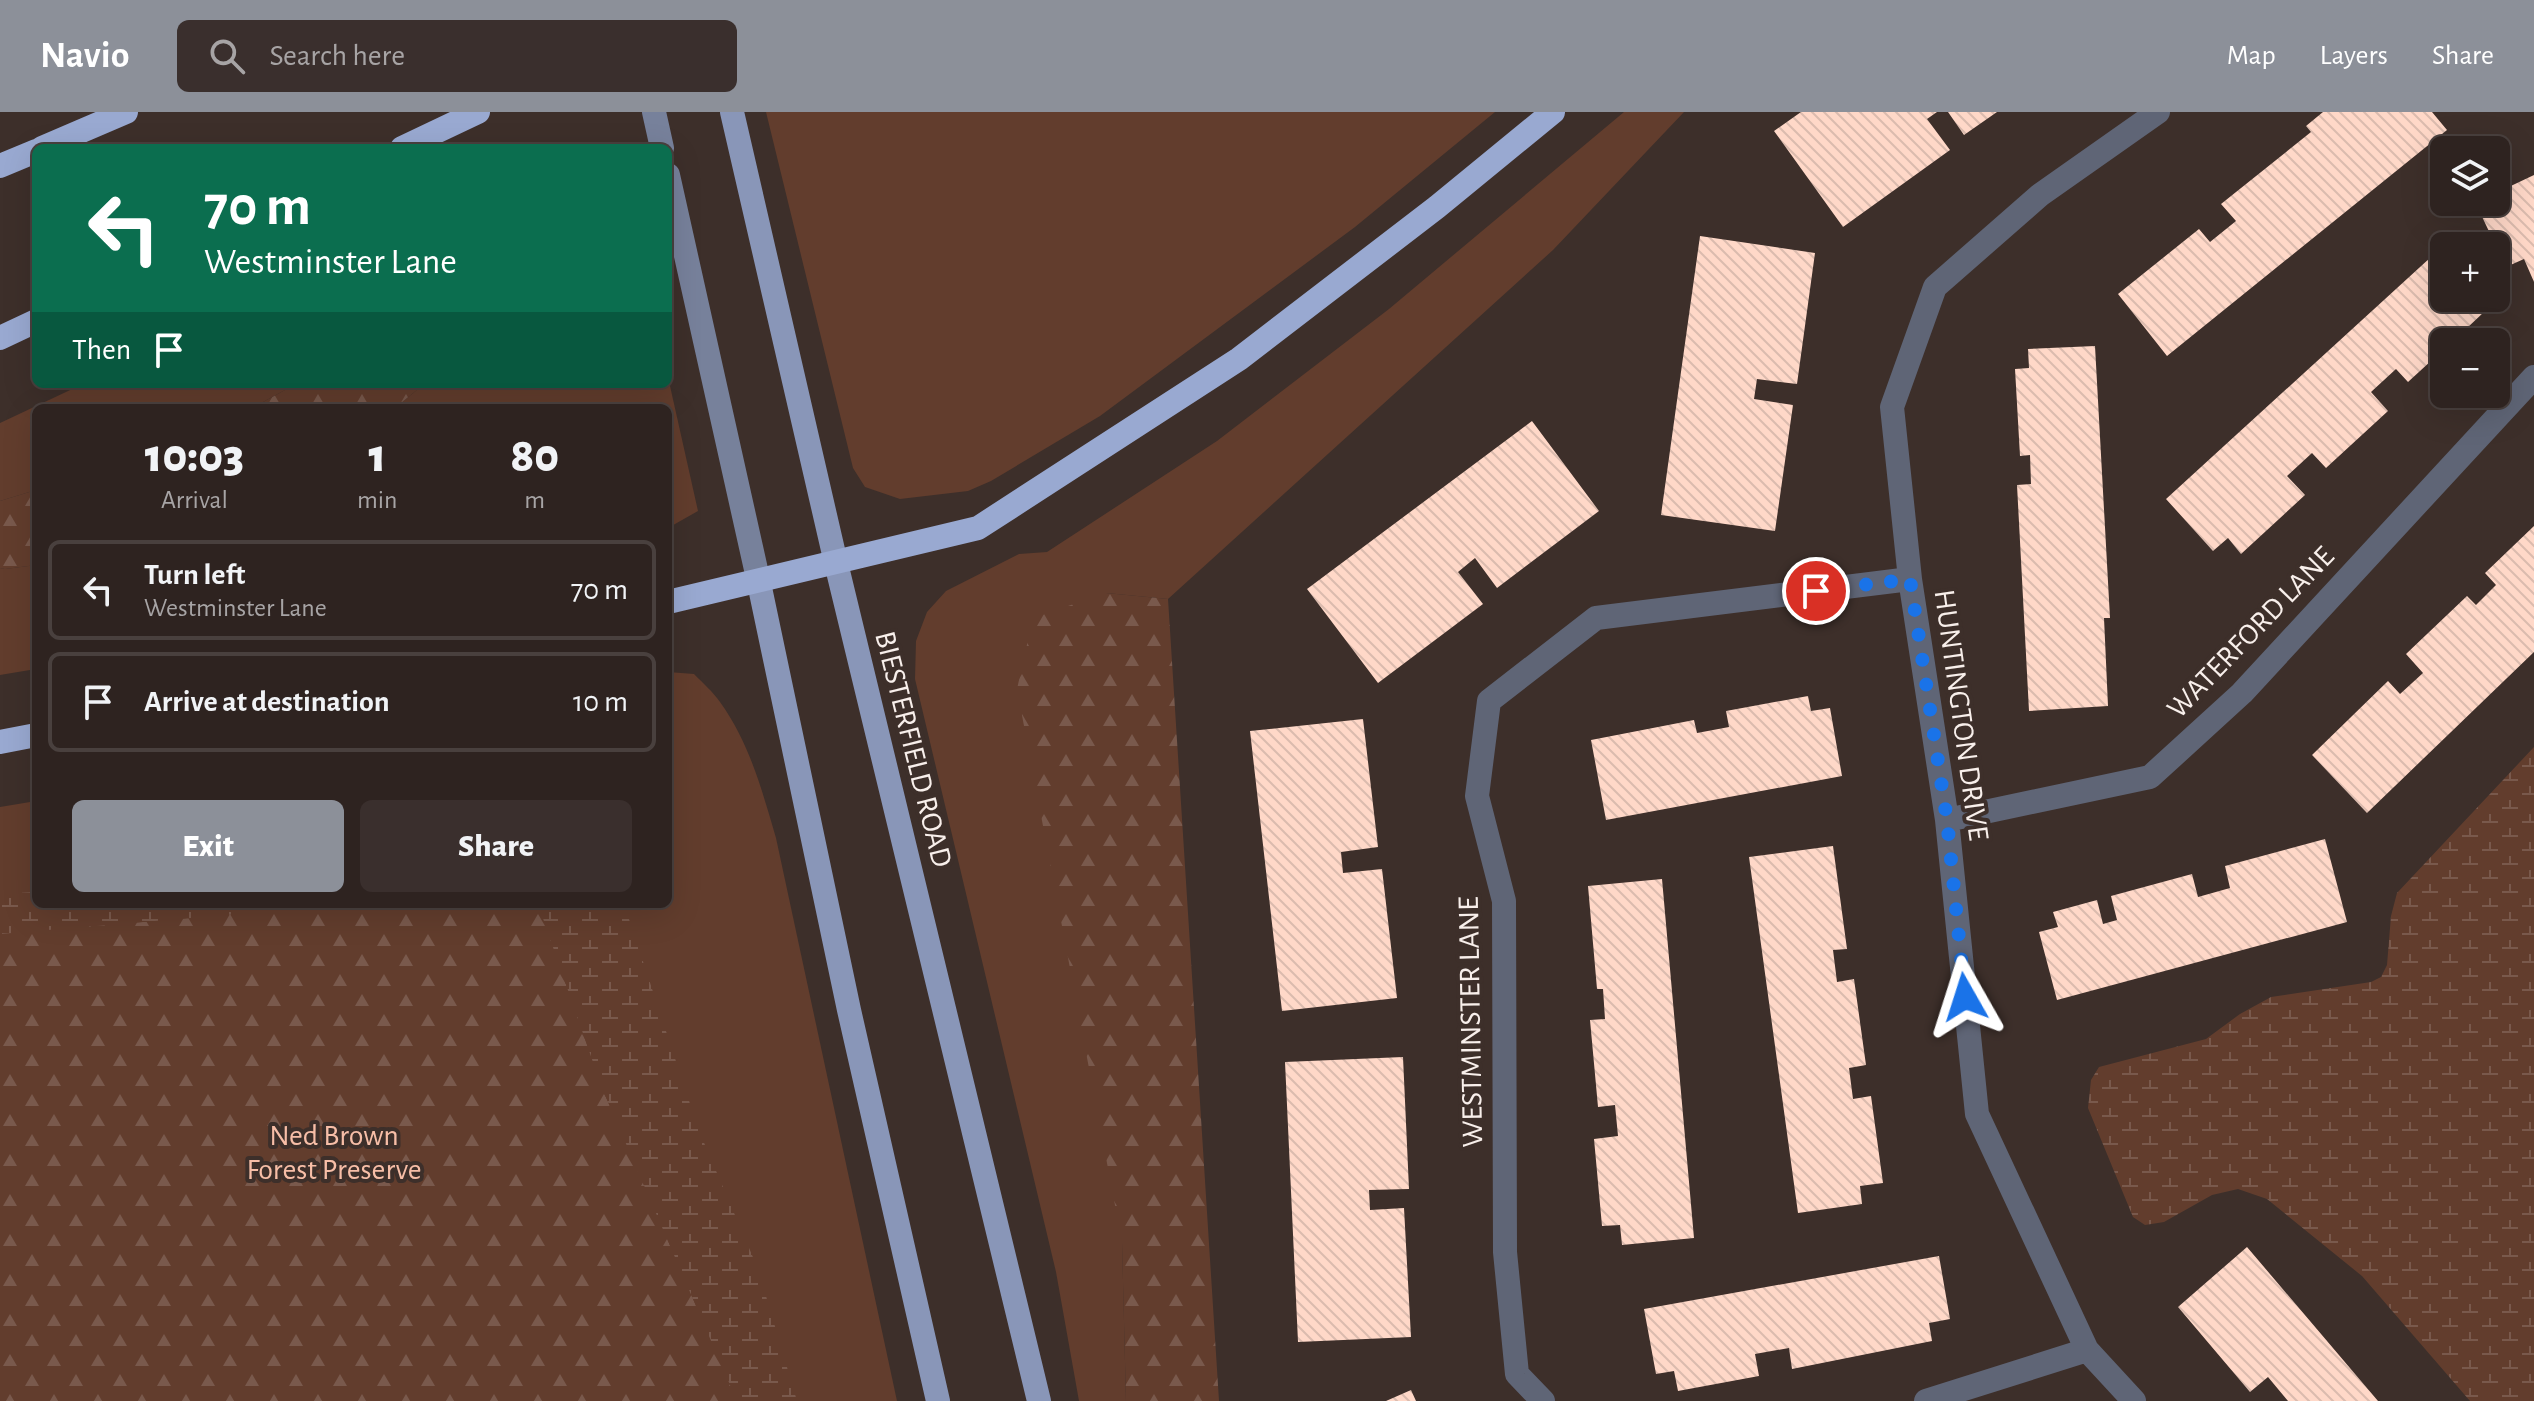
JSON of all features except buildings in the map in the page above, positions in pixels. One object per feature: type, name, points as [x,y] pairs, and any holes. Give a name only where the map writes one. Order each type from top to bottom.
[{"type":"highway","points":[[51,144],[126,112]]},
{"type":"highway","points":[[410,144],[478,112]]},
{"type":"highway","points":[[672,601],[759,583],[978,528],[1239,359],[1437,207],[1553,112]]},
{"type":"highway","points":[[0,166],[32,153]]},
{"type":"highway","points":[[0,338],[32,323]]},
{"type":"highway","points":[[0,742],[32,736]]},
{"type":"main road","points":[[654,112],[661,144]]},
{"type":"main road","name":"BIESTERFIELD ROAD","points":[[732,112],[836,563],[1039,1401]]},
{"type":"main road","points":[[672,192],[849,1010],[938,1401]]},
{"type":"street","name":"HUNTINGTON DRIVE","points":[[2134,1401],[2087,1350],[1977,1114],[1947,820],[1910,579],[1892,407],[1935,287],[2040,195],[2158,112]]},
{"type":"street","name":"WATERFORD LANE","points":[[1947,820],[2150,777],[2242,693],[2534,377]]},
{"type":"street","name":"WESTMINSTER LANE","points":[[1543,1401],[1517,1374],[1505,1252],[1504,901],[1477,796],[1489,701],[1596,618],[1910,579]]},
{"type":"street","points":[[1926,1401],[2087,1350]]},
{"type":"green space","points":[[766,112],[1495,112],[1355,227],[1100,416],[991,481],[968,491],[900,499],[865,487],[853,468]]},
{"type":"green space","points":[[1624,112],[1684,112],[1553,250],[1168,599],[1106,593],[1126,1401],[1079,1401],[1056,1272],[915,679],[916,641],[927,612],[946,591],[1019,554],[1047,552],[1217,441],[1389,309]]},
{"type":"green space","points":[[74,388],[289,388],[259,404],[40,404]]},
{"type":"green space","points":[[289,388],[419,388],[400,404],[259,404]]},
{"type":"green space","points":[[419,388],[670,388],[698,511],[672,526],[672,404],[400,404]]},
{"type":"green space","points":[[32,408],[32,491],[0,501],[0,423]]},
{"type":"green space","points":[[32,491],[32,566],[0,568],[0,501]]},
{"type":"green space","points":[[32,566],[32,670],[0,675],[0,568]]},
{"type":"green space","points":[[1106,593],[1168,599],[1219,1401],[1126,1401],[1122,1242],[1017,689],[1033,618]]},
{"type":"green space","name":"Ned Brown Forest Preserve","points":[[672,672],[694,674],[717,698],[739,733],[754,767],[776,838],[897,1401],[0,1401],[0,807],[32,802],[32,908],[672,908]]},
{"type":"green space","points":[[2534,747],[2534,1401],[2470,1401],[2362,1276],[2267,1199],[2238,1189],[2212,1195],[2164,1222],[2145,1225],[2133,1217],[2088,1108],[2091,1080],[2099,1067],[2206,1039],[2240,1014],[2271,997],[2371,982],[2381,977],[2387,965],[2391,916],[2397,893]]},
{"type":"green space","points":[[32,892],[32,908],[310,908],[0,934],[0,894]]},
{"type":"green space","name":"Ned Brown Forest Preserve","points":[[310,908],[539,908],[602,1088],[737,1401],[0,1401],[0,934]]},
{"type":"green space","points":[[539,908],[625,908],[699,1131],[758,1269],[797,1401],[737,1401],[602,1088]]},
{"type":"route","points":[[1816,591],[1910,579],[1947,820],[1965,997]]}]
